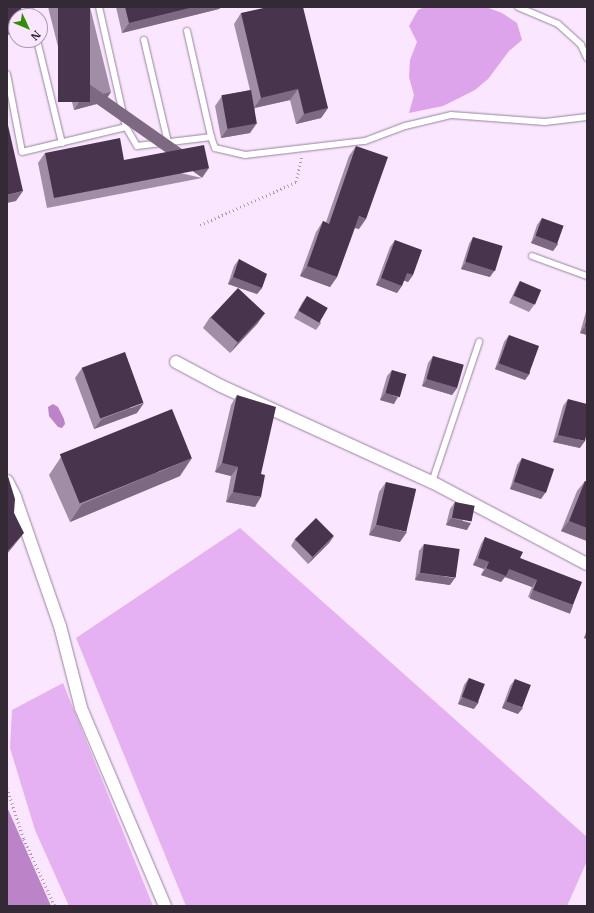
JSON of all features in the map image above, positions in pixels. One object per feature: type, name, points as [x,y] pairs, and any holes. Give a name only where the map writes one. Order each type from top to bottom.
[{"type":"street","points":[[176,362],[221,386],[432,482],[587,564]]},
{"type":"street","points":[[7,481],[15,496],[60,626],[81,708],[165,906]]},
{"type":"lane","points":[[99,7],[126,127],[137,146],[211,137]]},
{"type":"lane","points":[[518,7],[558,24],[581,45],[587,58]]},
{"type":"lane","points":[[187,31],[211,137],[215,148],[245,155],[365,141],[405,126],[451,115],[545,122],[587,116]]},
{"type":"lane","points":[[144,40],[168,142]]},
{"type":"lane","points":[[39,48],[62,142]]},
{"type":"lane","points":[[7,74],[22,152],[126,127]]},
{"type":"lane","points":[[532,256],[587,276]]},
{"type":"lane","points":[[432,482],[478,342]]},
{"type":"path","points":[[200,225],[296,182],[303,148]]},
{"type":"path","points":[[7,788],[24,839],[55,906]]},
{"type":"shaded area","points":[[425,7],[486,7],[502,13],[517,23],[522,40],[509,51],[488,79],[475,90],[443,106],[409,113],[414,95],[409,77],[410,60],[417,42],[409,26],[418,10]]},
{"type":"shaded area","points":[[53,404],[58,407],[64,419],[65,424],[62,428],[58,427],[49,416],[48,407]]},
{"type":"shaded area","points":[[240,528],[587,837],[587,861],[567,906],[186,906],[76,638]]},
{"type":"shaded area","points":[[63,683],[153,906],[69,906],[35,830],[10,748],[12,710]]},
{"type":"shaded area","points":[[7,807],[51,906],[7,906]]},
{"type":"building","points":[[7,7],[21,7],[8,8],[7,27]]},
{"type":"building","points":[[58,7],[90,7],[90,102],[58,102]]},
{"type":"building","points":[[125,7],[194,7],[129,23]]},
{"type":"building","points":[[268,7],[303,7],[328,108],[304,114],[298,89],[261,98],[241,13]]},
{"type":"building","points":[[251,90],[257,123],[227,129],[221,95]]},
{"type":"building","points":[[7,121],[23,191],[7,195]]},
{"type":"building","points":[[120,138],[124,160],[204,145],[209,168],[54,198],[45,153]]},
{"type":"building","points":[[356,146],[388,157],[366,219],[359,216],[337,277],[307,266],[323,221],[329,224]]},
{"type":"building","points":[[542,218],[564,226],[557,244],[536,236]]},
{"type":"building","points":[[473,237],[503,246],[495,271],[465,262]]},
{"type":"building","points":[[395,240],[422,250],[413,275],[407,273],[402,286],[381,278]]},
{"type":"building","points":[[239,259],[267,274],[262,288],[233,277]]},
{"type":"building","points":[[520,281],[541,290],[535,305],[514,296]]},
{"type":"building","points":[[238,288],[265,313],[238,342],[211,317]]},
{"type":"building","points":[[307,296],[328,308],[319,323],[298,311]]},
{"type":"building","points":[[509,335],[539,346],[529,374],[499,363]]},
{"type":"building","points":[[125,352],[143,403],[100,418],[82,368]]},
{"type":"building","points":[[433,356],[464,365],[457,388],[426,379]]},
{"type":"building","points":[[392,370],[406,374],[400,397],[385,393]]},
{"type":"building","points":[[237,395],[276,407],[261,474],[265,475],[261,497],[233,492],[238,467],[222,463]]},
{"type":"building","points":[[568,399],[587,404],[587,432],[585,441],[558,435]]},
{"type":"building","points":[[172,409],[192,458],[80,503],[60,454]]},
{"type":"building","points":[[522,458],[554,469],[546,493],[514,482]]},
{"type":"building","points":[[7,473],[15,499],[14,513],[24,533],[7,552]]},
{"type":"building","points":[[585,481],[587,482],[587,528],[569,521]]},
{"type":"building","points":[[386,482],[416,489],[406,532],[376,525]]},
{"type":"building","points":[[455,502],[475,506],[472,522],[452,518]]},
{"type":"building","points":[[316,518],[334,536],[312,557],[295,539]]},
{"type":"building","points":[[485,537],[523,552],[520,558],[582,582],[573,605],[533,590],[537,580],[509,569],[506,576],[486,568],[489,562],[478,558]]},
{"type":"building","points":[[424,544],[460,549],[456,578],[420,573]]},
{"type":"building","points":[[469,678],[485,684],[478,703],[462,697]]},
{"type":"building","points":[[515,679],[531,685],[522,707],[506,701]]}]
